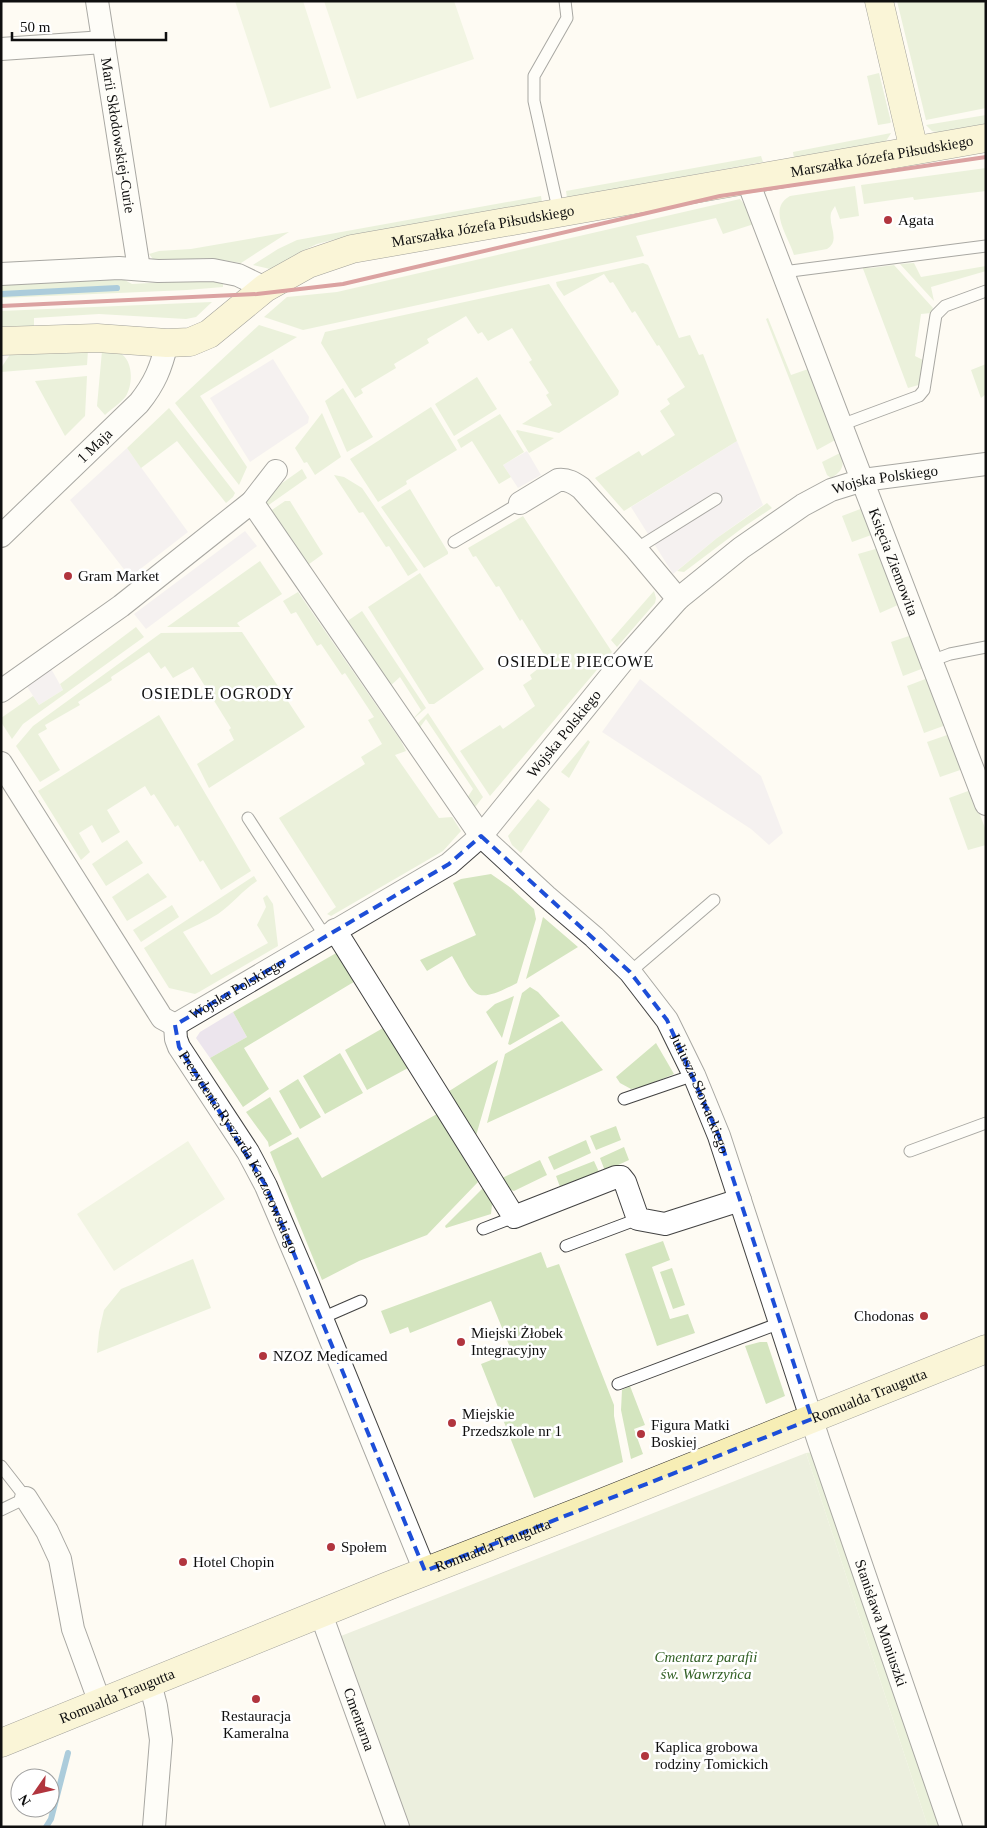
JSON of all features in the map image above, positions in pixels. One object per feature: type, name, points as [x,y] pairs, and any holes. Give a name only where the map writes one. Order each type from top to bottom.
[{"type":"street","name":"Marii Skłodowskiej-Curie","points":[[97,1],[139,269]]},
{"type":"street","points":[[878,1],[914,150]]},
{"type":"street","points":[[1,49],[104,42]]},
{"type":"street","name":"Marszałka Józefa Piłsudskiego","points":[[1,341],[97,338],[167,343],[190,342],[209,334],[265,288],[308,264],[352,249],[986,138]]},
{"type":"street","name":"Księcia Ziemowita","points":[[748,179],[986,804]]},
{"type":"street","points":[[1,274],[120,268],[158,271],[213,270],[238,275],[265,288]]},
{"type":"street","name":"1 Maja","points":[[1,536],[139,403],[150,389],[159,372],[167,343]]},
{"type":"street","name":"Wojska Polskiego","points":[[175,1025],[449,864],[481,836],[622,662],[678,599],[741,548],[803,505],[832,490],[863,480],[986,464]]},
{"type":"street","points":[[1,691],[120,606],[252,502],[276,471]]},
{"type":"street","points":[[520,503],[558,480],[564,479],[581,488],[678,599]]},
{"type":"street","name":"Juliusza Słowackiego","points":[[252,502],[481,836],[630,972],[667,1020],[694,1075],[719,1136],[812,1419]]},
{"type":"street","points":[[1,763],[162,1018],[175,1025]]},
{"type":"street","points":[[330,933],[514,1217],[604,1181],[621,1177],[638,1219],[665,1224],[740,1200]]},
{"type":"street","name":"Prezydenta Ryszarda Kaczorowskiego","points":[[175,1025],[174,1031],[179,1046],[248,1152],[266,1186],[425,1571]]},
{"type":"street","name":"Romualda Traugutta","points":[[1,1743],[425,1571],[986,1350]]},
{"type":"street","name":"Stanisława Moniuszki","points":[[812,1419],[951,1827]]},
{"type":"street","points":[[26,1498],[47,1531],[60,1560],[73,1628],[100,1703]]},
{"type":"street","name":"Cmentarna","points":[[321,1614],[398,1827]]},
{"type":"street","points":[[149,1823],[161,1740],[156,1706],[150,1684]]},
{"type":"lane","points":[[559,213],[534,101],[534,76],[567,18],[565,1]]},
{"type":"lane","points":[[783,272],[986,246]]},
{"type":"lane","points":[[841,425],[919,396],[924,390],[936,315],[945,306],[986,291]]},
{"type":"lane","points":[[636,549],[716,499]]},
{"type":"lane","points":[[454,542],[520,503]]},
{"type":"lane","points":[[931,661],[950,654],[986,648]]},
{"type":"lane","points":[[248,818],[330,933]]},
{"type":"lane","points":[[630,972],[714,900]]},
{"type":"lane","points":[[624,1099],[694,1075]]},
{"type":"lane","points":[[910,1151],[986,1123]]},
{"type":"lane","points":[[483,1229],[514,1217]]},
{"type":"lane","points":[[566,1246],[638,1219]]},
{"type":"lane","points":[[322,1318],[361,1301]]},
{"type":"lane","points":[[618,1384],[780,1324]]},
{"type":"lane","points":[[1,1466],[26,1498],[1,1510]]},
{"type":"highlighted area","points":[[481,836],[630,972],[667,1020],[719,1136],[812,1419],[425,1571],[266,1186],[179,1047],[175,1025],[449,864]]},
{"type":"shaded area","points":[[273,359],[309,417],[308,423],[250,462],[210,398]]},
{"type":"shaded area","points":[[737,441],[763,505],[717,538],[673,574],[631,507]]},
{"type":"shaded area","points":[[127,448],[188,532],[130,577],[70,500]]},
{"type":"shaded area","points":[[527,451],[541,475],[518,488],[503,465]]},
{"type":"shaded area","points":[[245,531],[257,546],[146,629],[134,614]]},
{"type":"shaded area","points":[[49,665],[63,690],[39,705],[26,685]]},
{"type":"shaded area","points":[[640,679],[761,776],[783,833],[769,845],[751,829],[602,732]]},
{"type":"shaded area","points":[[233,1012],[247,1037],[210,1058],[196,1038],[200,1032]]},
{"type":"green space","points":[[235,1],[303,1],[331,88],[270,108]]},
{"type":"green space","points":[[324,1],[454,1],[474,59],[357,99]]},
{"type":"green space","points":[[897,1],[986,1],[986,108],[926,120]]},
{"type":"green space","points":[[879,73],[891,122],[878,125],[867,76]]},
{"type":"green space","points":[[986,115],[986,126],[941,133],[932,131],[926,125]]},
{"type":"green space","points":[[893,130],[886,141],[882,143],[794,159],[793,152],[891,133]]},
{"type":"green space","points":[[761,156],[763,162],[567,198],[566,191]]},
{"type":"green space","points":[[986,168],[986,191],[914,200],[913,197],[864,204],[861,185]]},
{"type":"green space","points":[[855,186],[859,216],[840,219],[835,206],[831,213],[834,237],[831,245],[827,249],[794,255],[781,223],[780,208],[783,201],[790,196]]},
{"type":"green space","points":[[541,196],[542,202],[317,244],[298,253],[277,267],[270,269],[253,265],[278,249],[297,240]]},
{"type":"green space","points":[[740,199],[748,209],[754,224],[723,234],[716,218],[636,236],[644,256],[303,330],[264,317],[287,297],[337,292]]},
{"type":"green space","points":[[289,232],[241,263],[209,258],[163,261],[153,259],[149,254],[159,251],[191,249]]},
{"type":"green space","points":[[643,263],[648,265],[650,269],[679,338],[690,335],[699,355],[703,354],[737,441],[624,511],[595,478],[639,451],[642,456],[675,435],[660,411],[670,404],[667,399],[685,387],[635,311],[632,313],[613,282],[610,283],[604,274],[564,296],[556,282]]},
{"type":"green space","points":[[914,263],[921,277],[986,266],[986,271],[931,287],[934,301],[900,264]]},
{"type":"green space","points":[[894,265],[933,308],[931,313],[921,314],[915,356],[925,361],[922,384],[908,388],[862,266],[871,268]]},
{"type":"green space","points":[[117,276],[132,284],[216,279],[223,281],[223,287],[1,298],[1,282]]},
{"type":"green space","points":[[549,284],[619,391],[618,395],[559,433],[522,424],[552,405],[546,395],[549,393],[529,362],[532,360],[512,328],[488,341],[482,332],[478,334],[466,316],[427,339],[429,343],[394,364],[396,368],[361,389],[363,393],[355,398],[321,343],[325,332]]},
{"type":"green space","points":[[212,302],[196,317],[186,319],[99,314],[34,318],[34,327],[1,329],[1,311]]},
{"type":"green space","points":[[768,318],[791,375],[811,368],[837,439],[817,450],[766,319]]},
{"type":"green space","points":[[259,325],[297,337],[200,396],[247,467],[239,485],[175,403]]},
{"type":"green space","points":[[88,350],[87,365],[1,372],[1,368],[11,353]]},
{"type":"green space","points":[[102,351],[118,352],[123,355],[131,372],[130,385],[126,396],[105,415],[97,406]]},
{"type":"green space","points":[[986,364],[986,394],[981,398],[971,370]]},
{"type":"green space","points":[[87,376],[85,416],[65,436],[35,381]]},
{"type":"green space","points":[[477,377],[497,409],[454,436],[435,404]]},
{"type":"green space","points":[[343,388],[373,437],[347,452],[325,401]]},
{"type":"green space","points":[[431,407],[457,450],[406,481],[407,484],[378,502],[350,459]]},
{"type":"green space","points":[[169,408],[235,493],[226,503],[177,441],[141,468],[127,448]]},
{"type":"green space","points":[[322,413],[341,457],[315,475],[307,462],[304,463],[295,448]]},
{"type":"green space","points":[[500,414],[524,452],[503,465],[511,477],[499,484],[472,441],[461,448],[457,440]]},
{"type":"green space","points":[[517,430],[554,438],[529,453]]},
{"type":"green space","points":[[842,452],[842,468],[831,478],[827,475],[822,462]]},
{"type":"green space","points":[[302,469],[307,478],[263,509],[261,498]]},
{"type":"green space","points":[[334,475],[344,477],[362,488],[418,570],[408,576],[389,546],[386,547],[363,512],[359,513]]},
{"type":"green space","points":[[410,489],[448,552],[448,554],[424,568],[381,507]]},
{"type":"green space","points":[[285,501],[290,501],[323,554],[305,567],[266,514]]},
{"type":"green space","points":[[767,503],[772,508],[684,572],[677,571],[717,538]]},
{"type":"green space","points":[[863,508],[874,534],[852,542],[842,516]]},
{"type":"green space","points":[[523,516],[612,652],[490,796],[460,751],[500,725],[503,729],[535,706],[523,685],[532,679],[530,675],[548,661],[522,619],[520,621],[499,586],[496,587],[476,556],[473,557],[468,548]]},
{"type":"green space","points":[[879,548],[900,604],[880,613],[858,554]]},
{"type":"green space","points":[[260,561],[282,594],[237,623],[240,627],[167,627]]},
{"type":"green space","points":[[420,573],[484,669],[434,704],[429,704],[368,607]]},
{"type":"green space","points":[[654,591],[655,603],[617,647],[611,640]]},
{"type":"green space","points":[[298,592],[401,741],[406,751],[395,755],[439,818],[452,817],[461,831],[443,851],[331,916],[327,914],[336,907],[279,818],[365,764],[361,757],[382,744],[368,720],[374,717],[345,673],[342,675],[321,644],[317,646],[296,612],[291,614],[283,601]]},
{"type":"green space","points":[[362,611],[426,708],[411,721],[421,710],[400,677],[389,687],[346,622]]},
{"type":"green space","points":[[136,627],[144,637],[23,724],[12,739],[1,722],[1,718],[33,696],[39,705],[63,690],[60,684]]},
{"type":"green space","points":[[242,632],[305,727],[209,788],[197,764],[234,740],[229,730],[231,728],[193,667],[173,678],[165,666],[161,669],[149,652],[111,677],[112,680],[78,702],[80,705],[45,725],[47,729],[38,734],[60,770],[40,782],[16,746],[33,726],[161,633]]},
{"type":"green space","points":[[912,635],[924,668],[903,676],[891,642]]},
{"type":"green space","points":[[928,678],[946,725],[924,733],[907,686]]},
{"type":"green space","points":[[428,713],[483,797],[472,811],[465,801],[473,789],[426,719],[418,730],[415,726]]},
{"type":"green space","points":[[159,715],[251,871],[221,890],[203,860],[200,862],[178,825],[175,827],[154,794],[151,796],[145,786],[107,810],[120,832],[102,843],[92,825],[79,833],[90,852],[81,860],[38,791]]},
{"type":"green space","points":[[950,734],[963,769],[940,777],[927,742]]},
{"type":"green space","points":[[588,740],[590,742],[569,778],[561,772]]},
{"type":"green space","points":[[971,790],[986,831],[986,845],[968,850],[949,798]]},
{"type":"green space","points":[[538,799],[550,809],[521,853],[512,845],[508,836]]},
{"type":"green space","points":[[127,840],[143,863],[106,886],[92,864]]},
{"type":"green space","points":[[148,873],[167,897],[127,921],[112,897]]},
{"type":"green space","points":[[491,874],[511,888],[534,909],[536,919],[517,983],[491,994],[482,995],[476,993],[471,988],[452,956],[427,971],[420,960],[476,935],[453,883],[461,879]]},
{"type":"green space","points":[[254,876],[257,881],[218,914],[183,932],[211,975],[268,943],[257,925],[266,907],[263,898],[267,895],[273,904],[278,946],[195,994],[169,988],[144,948]]},
{"type":"green space","points":[[172,905],[179,917],[141,942],[133,930]]},
{"type":"green space","points":[[543,917],[578,947],[526,979],[541,925]]},
{"type":"green space","points":[[338,952],[357,980],[244,1048],[269,1089],[243,1107],[210,1058],[247,1037],[233,1012]]},
{"type":"green space","points":[[530,987],[538,992],[560,1016],[510,1045],[508,1044],[522,993]]},
{"type":"green space","points":[[514,996],[502,1038],[486,1012],[495,1004]]},
{"type":"green space","points":[[562,1021],[603,1070],[487,1123],[505,1054]]},
{"type":"green space","points":[[383,1028],[408,1068],[367,1090],[345,1050]]},
{"type":"green space","points":[[656,1043],[674,1074],[645,1086],[631,1089],[620,1083],[616,1077]]},
{"type":"green space","points":[[340,1053],[363,1093],[325,1114],[303,1076]]},
{"type":"green space","points":[[498,1060],[473,1146],[443,1095]]},
{"type":"green space","points":[[298,1079],[321,1117],[300,1129],[279,1091]]},
{"type":"green space","points":[[270,1097],[292,1134],[269,1147],[268,1142],[246,1112]]},
{"type":"green space","points":[[437,1114],[478,1182],[427,1235],[359,1261],[322,1280],[270,1152],[298,1137],[322,1178]]},
{"type":"green space","points":[[616,1126],[621,1140],[596,1150],[590,1136]]},
{"type":"green space","points":[[586,1140],[591,1153],[554,1170],[548,1157]]},
{"type":"green space","points":[[188,1141],[225,1199],[114,1271],[77,1214]]},
{"type":"green space","points":[[624,1147],[629,1160],[605,1171],[600,1158]]},
{"type":"green space","points":[[540,1160],[547,1175],[514,1191],[505,1188],[498,1180]]},
{"type":"green space","points":[[594,1161],[599,1172],[560,1187],[556,1176]]},
{"type":"green space","points":[[485,1186],[493,1196],[491,1214],[446,1228],[445,1226]]},
{"type":"green space","points":[[663,1241],[670,1260],[652,1267],[670,1319],[688,1314],[695,1333],[657,1346],[625,1254]]},
{"type":"green space","points":[[541,1252],[547,1268],[559,1264],[614,1405],[614,1416],[623,1462],[534,1498],[481,1364],[512,1352],[491,1301],[410,1333],[408,1327],[390,1334],[381,1311]]},
{"type":"green space","points":[[193,1259],[211,1308],[97,1353],[104,1310],[121,1289]]},
{"type":"green space","points":[[672,1268],[685,1305],[673,1309],[660,1272]]},
{"type":"green space","points":[[767,1342],[785,1396],[766,1404],[745,1346]]},
{"type":"green space","points":[[630,1386],[645,1425],[634,1429],[643,1454],[631,1459],[621,1410],[622,1390]]},
{"type":"green space","points":[[814,1452],[942,1827],[928,1827],[806,1453]]},
{"type":"green space","name":"Cmentarz parafii św. Wawrzyńca","points":[[806,1453],[928,1827],[408,1827],[341,1636]]},
{"type":"waterway","points":[[1,294],[117,288]]},
{"type":"waterway","points":[[46,1827],[51,1819],[68,1753]]},
{"type":"railway","points":[[1,306],[257,294],[343,284],[720,196],[986,157]]},
{"type":"place","name":"Agata","points":[[888,220]]},
{"type":"place","name":"Gram Market","points":[[68,576]]},
{"type":"place","name":"Chodonas","points":[[924,1316]]},
{"type":"place","name":"Miejski Żłobek Integracyjny","points":[[461,1342]]},
{"type":"place","name":"NZOZ Medicamed","points":[[263,1356]]},
{"type":"place","name":"Miejskie Przedszkole nr 1","points":[[452,1423]]},
{"type":"place","name":"Figura Matki Boskiej","points":[[641,1434]]},
{"type":"place","name":"Społem","points":[[331,1547]]},
{"type":"place","name":"Hotel Chopin","points":[[183,1562]]},
{"type":"place","name":"Restauracja Kameralna","points":[[256,1699]]},
{"type":"place","name":"Kaplica grobowa rodziny Tomickich","points":[[645,1756]]},
{"type":"district","name":"OSIEDLE PIECOWE","points":[[576,661]]},
{"type":"district","name":"OSIEDLE OGRODY","points":[[218,693]]}]
